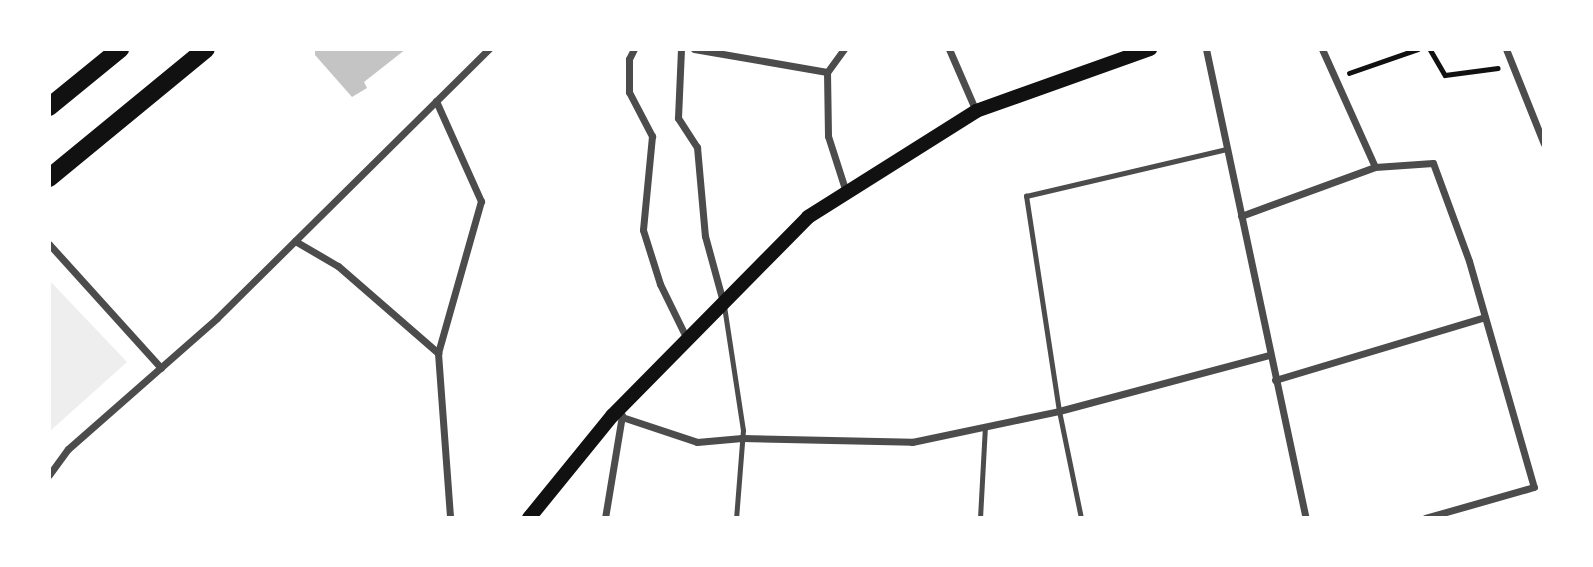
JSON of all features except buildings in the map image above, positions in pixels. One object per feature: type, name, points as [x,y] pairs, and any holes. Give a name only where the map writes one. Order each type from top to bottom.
[{"type":"main road","points":[[49,107],[120,49]]},
{"type":"main road","points":[[49,178],[206,49]]},
{"type":"main road","points":[[528,518],[687,339],[808,217],[976,111],[1150,49]]},
{"type":"street","points":[[49,475],[68,449],[161,368],[295,241],[489,49]]},
{"type":"street","points":[[634,49],[629,59],[629,92],[652,136],[643,230],[660,284],[687,339]]},
{"type":"street","points":[[681,49],[678,118],[696,147],[705,236],[723,303]]},
{"type":"street","points":[[694,49],[827,72]]},
{"type":"street","points":[[844,49],[827,72],[828,136],[846,192]]},
{"type":"street","points":[[949,49],[976,111]]},
{"type":"street","points":[[1206,49],[1269,355],[1306,518]]},
{"type":"street","points":[[1322,49],[1374,167]]},
{"type":"street","points":[[1506,49],[1544,144]]},
{"type":"street","points":[[436,101],[481,201],[438,353],[450,518]]},
{"type":"street","points":[[1241,216],[1374,167],[1433,163],[1485,317],[1534,486],[1425,518]]},
{"type":"street","points":[[295,241],[338,266],[438,353]]},
{"type":"street","points":[[49,244],[161,368]]},
{"type":"street","points":[[1275,380],[1485,317]]},
{"type":"street","points":[[605,518],[623,410],[698,442],[743,438],[912,442],[1059,411],[1269,355]]},
{"type":"lane","points":[[1081,518],[1059,411],[1026,196],[1227,149]]},
{"type":"lane","points":[[723,303],[743,438],[736,518]]},
{"type":"lane","points":[[980,518],[985,426]]},
{"type":"path","points":[[1335,78],[1418,49]]},
{"type":"path","points":[[1430,49],[1445,75],[1512,66]]},
{"type":"shaded area","points":[[49,280],[127,362],[49,432]]}]
